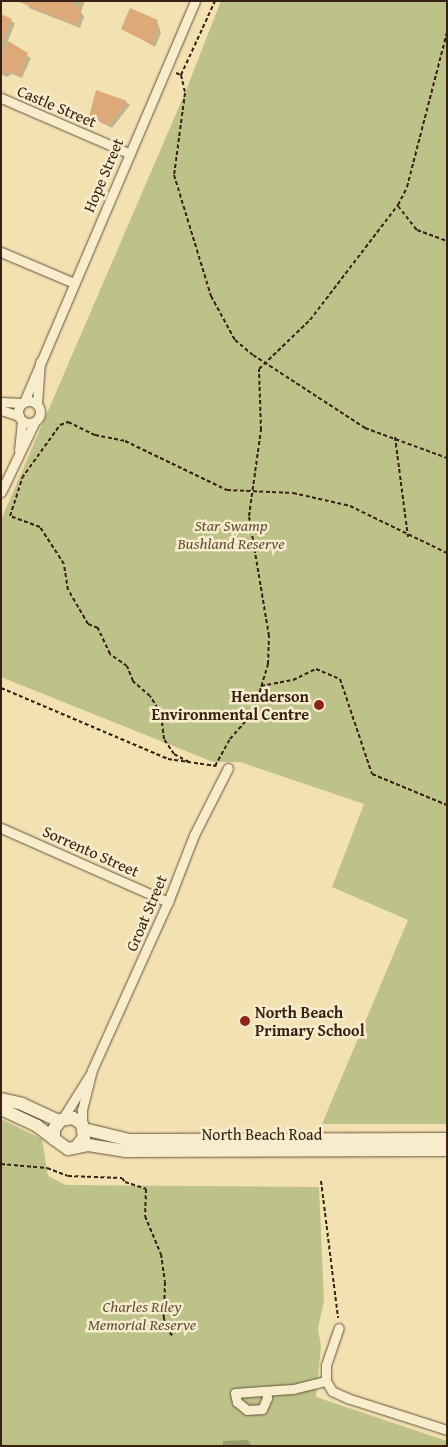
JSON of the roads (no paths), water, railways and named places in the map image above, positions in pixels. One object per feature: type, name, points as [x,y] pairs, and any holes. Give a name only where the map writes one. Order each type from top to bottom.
[{"type":"main road","name":"North Beach Road","points":[[1,1099],[22,1104],[61,1120],[74,1118],[83,1127],[129,1140],[447,1139]]},
{"type":"main road","name":"North Beach Road","points":[[1,1109],[37,1126],[64,1148],[96,1145],[124,1151],[447,1150]]},
{"type":"main road","points":[[54,1139],[54,1129],[61,1120]]},
{"type":"main road","points":[[77,1146],[84,1137],[83,1127]]},
{"type":"street","name":"Hope Street","points":[[20,419],[23,402],[195,1]]},
{"type":"street","name":"Castle Street","points":[[1,98],[129,153]]},
{"type":"street","points":[[1,252],[74,283]]},
{"type":"street","name":"Hope Street","points":[[34,423],[41,414],[36,403],[40,362]]},
{"type":"street","points":[[1,402],[36,403]]},
{"type":"street","points":[[1,410],[34,423],[19,450],[1,492]]},
{"type":"street","points":[[19,450],[20,419]]},
{"type":"street","name":"Groat Street","points":[[61,1120],[92,1070],[168,902],[194,835],[228,768]]},
{"type":"street","name":"Sorrento Street","points":[[1,828],[168,902]]},
{"type":"street","name":"Groat Street","points":[[83,1127],[82,1110],[92,1070]]},
{"type":"street","points":[[339,1328],[326,1365],[326,1380],[332,1391],[347,1398],[447,1430]]},
{"type":"street","points":[[266,1391],[303,1388],[326,1380]]},
{"type":"place","name":"Henderson Environmental Centre","points":[[319,705]]},
{"type":"place","name":"North Beach Primary School","points":[[245,1021]]},
{"type":"park label","name":"Star Swamp Bushland Reserve","points":[[231,534]]},
{"type":"park label","name":"Charles Riley Memorial Reserve","points":[[142,1315]]}]
